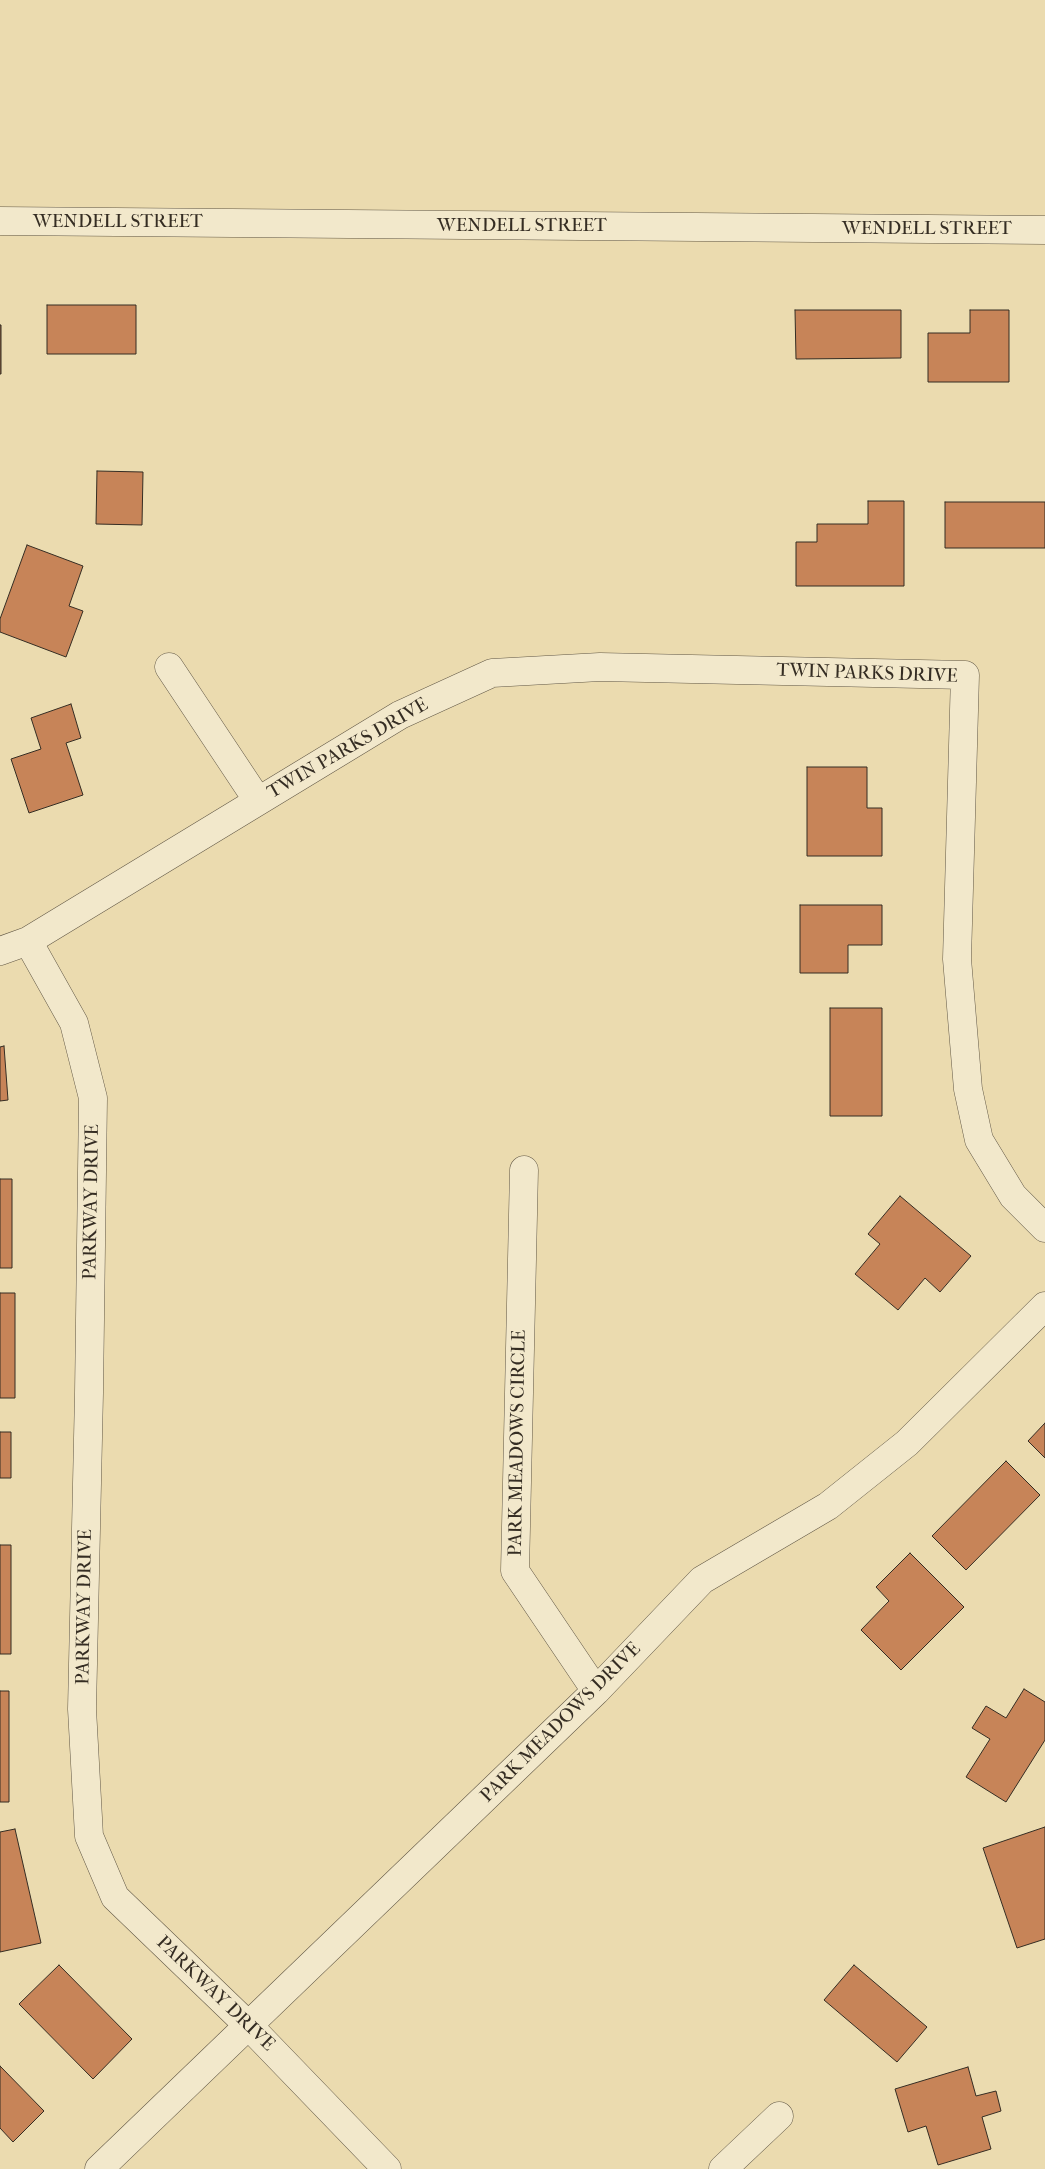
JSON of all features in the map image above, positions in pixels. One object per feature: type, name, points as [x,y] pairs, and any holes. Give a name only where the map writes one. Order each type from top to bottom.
[{"type":"street","name":"WENDELL STREET","points":[[0,221],[1045,230]]},
{"type":"street","name":"TWIN PARKS DRIVE","points":[[169,667],[258,801]]},
{"type":"street","name":"TWIN PARKS DRIVE","points":[[0,951],[28,941],[400,716],[492,673],[600,667],[966,675],[957,959],[968,1089],[979,1140],[1013,1196],[1045,1228]]},
{"type":"street","name":"PARKWAY DRIVE","points":[[28,941],[74,1023],[93,1098],[82,1709],[89,1836],[115,1897],[249,2026],[387,2169]]},
{"type":"street","name":"PARK MEADOWS CIRCLE","points":[[524,1170],[515,1571],[596,1691]]},
{"type":"street","name":"PARK MEADOWS DRIVE","points":[[99,2169],[596,1691],[702,1580],[828,1506],[907,1443],[1045,1306]]},
{"type":"street","points":[[723,2169],[779,2116]]},
{"type":"building","points":[[47,305],[136,305],[136,354],[47,354]]},
{"type":"building","points":[[795,310],[901,310],[901,358],[796,359]]},
{"type":"building","points":[[970,310],[1009,310],[1009,382],[928,382],[928,333],[970,333]]},
{"type":"building","points":[[1,325],[1,374],[0,374]]},
{"type":"building","points":[[97,471],[143,472],[142,525],[96,524]]},
{"type":"building","points":[[868,501],[904,501],[904,586],[796,586],[796,542],[817,542],[817,524],[868,524]]},
{"type":"building","points":[[945,502],[1045,502],[1045,548],[945,548]]},
{"type":"building","points":[[27,545],[83,566],[69,606],[83,611],[66,657],[0,632],[0,619]]},
{"type":"building","points":[[71,704],[81,738],[66,743],[83,795],[29,813],[11,759],[41,749],[31,718]]},
{"type":"building","points":[[807,767],[867,767],[867,808],[882,808],[882,856],[807,856]]},
{"type":"building","points":[[800,905],[882,905],[882,945],[848,945],[848,973],[800,973]]},
{"type":"building","points":[[830,1008],[882,1008],[882,1116],[830,1116]]},
{"type":"building","points":[[4,1046],[8,1100],[0,1101],[0,1047]]},
{"type":"building","points":[[0,1179],[12,1179],[12,1268],[0,1268]]},
{"type":"building","points":[[900,1196],[971,1256],[940,1292],[925,1278],[898,1310],[855,1274],[880,1244],[868,1234]]},
{"type":"building","points":[[0,1293],[15,1293],[15,1398],[0,1398]]},
{"type":"building","points":[[1045,1423],[1045,1458],[1028,1441]]},
{"type":"building","points":[[0,1432],[11,1432],[11,1478],[0,1478]]},
{"type":"building","points":[[1006,1461],[1040,1495],[966,1570],[932,1536]]},
{"type":"building","points":[[0,1545],[11,1545],[11,1654],[0,1654]]},
{"type":"building","points":[[910,1553],[964,1607],[901,1670],[861,1630],[889,1601],[876,1587]]},
{"type":"building","points":[[1024,1689],[1045,1702],[1045,1740],[1006,1802],[966,1777],[990,1739],[972,1728],[986,1706],[1006,1718]]},
{"type":"building","points":[[0,1691],[9,1691],[9,1802],[0,1802]]},
{"type":"building","points":[[1045,1827],[1045,1939],[1017,1948],[983,1848]]},
{"type":"building","points":[[15,1829],[41,1943],[0,1952],[0,1832]]},
{"type":"building","points":[[59,1965],[132,2039],[93,2079],[19,2004]]},
{"type":"building","points":[[854,1965],[927,2027],[897,2062],[824,2000]]},
{"type":"building","points":[[0,2066],[44,2111],[13,2142],[0,2128]]},
{"type":"building","points":[[968,2067],[976,2096],[996,2091],[1001,2111],[982,2117],[991,2149],[938,2165],[926,2126],[908,2132],[895,2089]]}]
